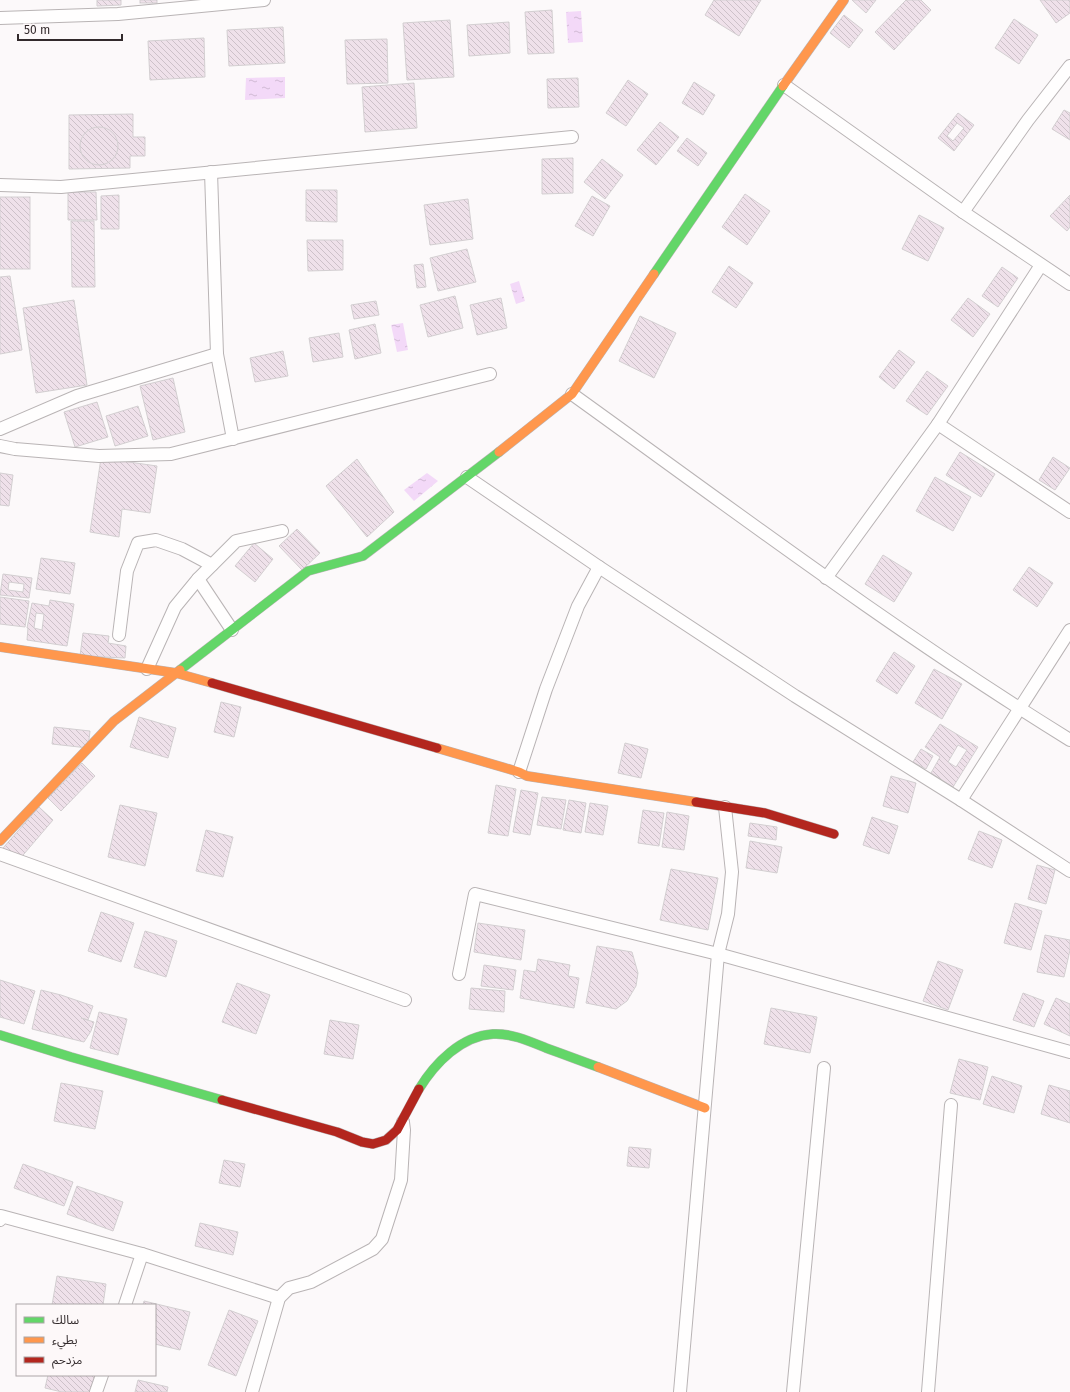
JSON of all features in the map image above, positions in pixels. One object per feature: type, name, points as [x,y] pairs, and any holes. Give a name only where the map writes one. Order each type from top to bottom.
[{"type":"street","points":[[0,18],[118,14],[264,0]]},
{"type":"street","points":[[0,841],[114,721],[308,571],[363,556],[467,477],[572,394],[844,0]]},
{"type":"street","points":[[963,212],[1028,120],[1070,66]]},
{"type":"street","points":[[784,85],[963,212],[1070,284]]},
{"type":"street","points":[[0,185],[61,187],[572,137]]},
{"type":"street","points":[[211,172],[217,354],[233,439]]},
{"type":"street","points":[[826,578],[938,424],[1041,265]]},
{"type":"street","points":[[0,429],[77,396],[217,354]]},
{"type":"street","points":[[0,446],[15,449],[99,456],[171,454],[490,374]]},
{"type":"street","points":[[572,394],[826,578],[1020,709],[1070,740]]},
{"type":"street","points":[[938,424],[1070,512]]},
{"type":"street","points":[[467,477],[599,567],[795,696],[961,800],[1070,872]]},
{"type":"street","points":[[147,669],[175,607],[198,579],[236,541],[282,531]]},
{"type":"street","points":[[119,635],[128,571],[138,543],[156,540],[182,549],[212,565]]},
{"type":"street","points":[[519,772],[546,689],[578,606],[599,567]]},
{"type":"street","points":[[198,579],[232,630]]},
{"type":"street","points":[[961,800],[1070,630]]},
{"type":"street","points":[[0,647],[176,673],[519,772],[527,776],[764,813],[834,834]]},
{"type":"street","points":[[680,1392],[718,954],[728,914],[732,872],[725,807]]},
{"type":"street","points":[[0,854],[405,1000]]},
{"type":"street","points":[[460,974],[476,894],[718,954],[1070,1052]]},
{"type":"street","points":[[0,1035],[71,1057],[337,1132],[362,1142],[377,1143],[387,1138],[400,1128],[418,1092],[435,1066],[461,1044],[475,1037],[492,1033],[518,1037],[705,1108]]},
{"type":"street","points":[[793,1392],[824,1068]]},
{"type":"street","points":[[928,1392],[951,1105]]},
{"type":"street","points":[[252,1392],[279,1298],[289,1288],[311,1282],[372,1249],[382,1239],[401,1180],[404,1130],[403,1122]]},
{"type":"street","points":[[0,1220],[1,1216],[142,1254],[279,1298]]},
{"type":"street","points":[[125,1304],[142,1254]]},
{"type":"street","points":[[96,1392],[102,1376]]},
{"type":"water","points":[[581,11],[583,42],[568,43],[566,12]]},
{"type":"water","points":[[285,77],[285,98],[245,100],[246,78]]},
{"type":"water","points":[[519,281],[525,301],[516,304],[510,284]]},
{"type":"water","points":[[403,323],[408,350],[397,352],[391,325]]},
{"type":"water","points":[[427,473],[438,481],[414,501],[404,490]]},
{"type":"building","points":[[97,0],[121,0],[121,5],[97,6]]},
{"type":"building","points":[[140,0],[157,0],[157,3],[140,3]]},
{"type":"building","points":[[714,0],[761,0],[739,36],[705,15]]},
{"type":"building","points":[[852,0],[876,0],[866,13]]},
{"type":"building","points":[[906,0],[921,0],[931,10],[894,50],[875,32]]},
{"type":"building","points":[[1040,0],[1070,0],[1070,13],[1056,23]]},
{"type":"building","points":[[552,10],[554,53],[528,54],[525,12]]},
{"type":"building","points":[[844,15],[863,30],[849,48],[830,33]]},
{"type":"building","points":[[1014,19],[1038,35],[1019,64],[995,48]]},
{"type":"building","points":[[450,20],[454,77],[407,80],[403,23]]},
{"type":"building","points":[[509,22],[510,53],[469,56],[467,25]]},
{"type":"building","points":[[283,27],[285,63],[229,66],[227,30]]},
{"type":"building","points":[[204,38],[205,77],[150,80],[148,41]]},
{"type":"building","points":[[387,39],[388,83],[347,84],[345,40]]},
{"type":"building","points":[[578,78],[579,107],[548,108],[547,79]]},
{"type":"building","points":[[628,80],[648,94],[626,126],[606,113]]},
{"type":"building","points":[[694,82],[715,95],[703,115],[682,103]]},
{"type":"building","points":[[414,83],[417,128],[365,132],[362,87]]},
{"type":"building","points":[[1064,110],[1070,113],[1070,140],[1052,129]]},
{"type":"building","points":[[958,113],[974,125],[954,151],[938,138]],"holes":[[[957,123],[964,128],[953,141],[947,136]]]},
{"type":"building","points":[[133,114],[133,137],[145,137],[145,156],[130,156],[130,168],[69,169],[69,115]]},
{"type":"building","points":[[660,122],[679,137],[656,165],[637,150]]},
{"type":"building","points":[[95,127],[103,127],[113,132],[117,139],[117,153],[113,160],[103,165],[95,165],[85,160],[83,157],[80,150],[80,142],[85,132],[88,130]]},
{"type":"building","points":[[687,138],[707,153],[698,166],[677,151]]},
{"type":"building","points":[[573,158],[573,193],[542,194],[542,159]]},
{"type":"building","points":[[602,159],[623,175],[605,199],[584,182]]},
{"type":"building","points":[[306,190],[337,190],[337,222],[306,221]]},
{"type":"building","points":[[68,192],[96,192],[97,220],[68,220]]},
{"type":"building","points":[[745,194],[770,211],[747,245],[722,227]]},
{"type":"building","points":[[119,195],[119,229],[101,229],[101,196]]},
{"type":"building","points":[[1070,195],[1070,227],[1067,231],[1050,216]]},
{"type":"building","points":[[592,196],[610,206],[593,236],[575,226]]},
{"type":"building","points":[[0,197],[30,197],[30,269],[0,269]]},
{"type":"building","points":[[468,199],[473,239],[430,245],[424,205]]},
{"type":"building","points":[[919,215],[944,228],[928,261],[902,249]]},
{"type":"building","points":[[71,221],[94,221],[95,287],[72,287]]},
{"type":"building","points":[[307,240],[343,240],[343,270],[308,271]]},
{"type":"building","points":[[467,249],[476,282],[438,291],[430,258]]},
{"type":"building","points":[[423,264],[426,287],[417,288],[414,265]]},
{"type":"building","points":[[729,266],[753,283],[736,308],[712,292]]},
{"type":"building","points":[[1002,267],[1018,278],[998,307],[982,296]]},
{"type":"building","points":[[10,276],[22,350],[0,354],[0,277]]},
{"type":"building","points":[[455,296],[463,328],[428,337],[420,305]]},
{"type":"building","points":[[501,298],[507,328],[477,335],[470,305]]},
{"type":"building","points":[[968,298],[990,314],[973,337],[951,320]]},
{"type":"building","points":[[74,300],[87,385],[36,393],[23,308]]},
{"type":"building","points":[[376,301],[379,315],[354,319],[351,305]]},
{"type":"building","points":[[640,316],[676,333],[654,378],[619,361]]},
{"type":"building","points":[[375,324],[381,353],[355,359],[349,330]]},
{"type":"building","points":[[339,333],[343,357],[313,362],[309,338]]},
{"type":"building","points":[[899,350],[915,362],[894,389],[879,377]]},
{"type":"building","points":[[283,351],[288,376],[255,382],[250,358]]},
{"type":"building","points":[[927,371],[948,386],[927,415],[906,401]]},
{"type":"building","points":[[173,378],[185,432],[153,440],[140,386]]},
{"type":"building","points":[[97,402],[108,437],[75,447],[64,412]]},
{"type":"building","points":[[138,406],[148,436],[115,446],[106,416]]},
{"type":"building","points":[[960,452],[995,474],[981,497],[946,475]]},
{"type":"building","points":[[1053,457],[1070,468],[1055,490],[1039,480]]},
{"type":"building","points":[[101,458],[157,466],[150,513],[122,509],[119,537],[90,532]]},
{"type":"building","points":[[357,459],[394,512],[367,537],[326,486]]},
{"type":"building","points":[[0,473],[13,475],[9,506],[0,505]]},
{"type":"building","points":[[935,477],[971,497],[953,531],[916,511]]},
{"type":"building","points":[[297,529],[320,553],[302,570],[279,546]]},
{"type":"building","points":[[254,543],[273,559],[255,582],[235,566]]},
{"type":"building","points":[[883,555],[912,573],[894,602],[865,584]]},
{"type":"building","points":[[41,558],[75,563],[70,594],[36,589]]},
{"type":"building","points":[[1029,567],[1053,583],[1037,607],[1013,590]]},
{"type":"building","points":[[3,574],[32,578],[29,598],[0,595]],"holes":[[[9,582],[24,584],[23,592],[8,590]]]},
{"type":"building","points":[[0,597],[29,601],[25,627],[0,624]]},
{"type":"building","points":[[50,600],[74,604],[67,646],[27,640],[27,628],[32,603],[49,606]],"holes":[[[36,613],[44,614],[42,630],[34,628]]]},
{"type":"building","points":[[83,633],[109,636],[108,643],[126,646],[125,658],[80,656]]},
{"type":"building","points":[[894,652],[915,666],[897,694],[876,681]]},
{"type":"building","points":[[934,669],[962,684],[942,719],[915,703]]},
{"type":"building","points":[[221,702],[241,707],[234,737],[214,732]]},
{"type":"building","points":[[139,717],[176,728],[168,758],[130,747]]},
{"type":"building","points":[[940,724],[978,747],[953,787],[931,773],[940,757],[925,747]],"holes":[[[958,745],[967,750],[956,767],[948,762]]]},
{"type":"building","points":[[54,727],[90,731],[88,748],[52,744]]},
{"type":"building","points":[[625,743],[648,749],[641,778],[618,773]]},
{"type":"building","points":[[921,749],[933,756],[926,769],[913,762]]},
{"type":"building","points":[[82,763],[95,776],[61,811],[48,798]]},
{"type":"building","points":[[891,776],[916,783],[908,813],[883,806]]},
{"type":"building","points":[[496,785],[516,789],[508,836],[488,833]]},
{"type":"building","points":[[521,790],[538,793],[530,835],[513,832]]},
{"type":"building","points":[[542,797],[566,800],[561,829],[537,825]]},
{"type":"building","points":[[569,800],[586,803],[581,833],[563,830]]},
{"type":"building","points":[[590,803],[608,806],[603,835],[585,832]]},
{"type":"building","points":[[120,805],[157,813],[145,866],[108,857]]},
{"type":"building","points":[[39,807],[53,820],[18,861],[3,848]]},
{"type":"building","points":[[643,810],[664,813],[659,846],[638,843]]},
{"type":"building","points":[[667,812],[689,816],[684,850],[662,847]]},
{"type":"building","points":[[872,817],[898,826],[889,854],[863,845]]},
{"type":"building","points":[[750,823],[777,827],[776,840],[748,836]]},
{"type":"building","points":[[206,830],[233,837],[223,877],[196,871]]},
{"type":"building","points":[[979,831],[1002,840],[992,868],[968,859]]},
{"type":"building","points":[[750,841],[782,847],[777,873],[746,868]]},
{"type":"building","points":[[1037,865],[1055,870],[1046,904],[1028,899]]},
{"type":"building","points":[[671,869],[718,878],[708,930],[660,920]]},
{"type":"building","points":[[1015,903],[1042,911],[1031,950],[1004,943]]},
{"type":"building","points":[[101,912],[134,923],[121,962],[88,951]]},
{"type":"building","points":[[478,923],[525,930],[521,960],[474,952]]},
{"type":"building","points":[[145,931],[177,941],[166,977],[134,967]]},
{"type":"building","points":[[1045,935],[1070,940],[1070,950],[1064,977],[1037,972]]},
{"type":"building","points":[[597,946],[632,952],[638,973],[636,986],[627,1001],[616,1009],[586,1003]]},
{"type":"building","points":[[538,959],[570,965],[568,976],[579,978],[574,1008],[520,998],[524,970],[536,972]]},
{"type":"building","points":[[938,961],[963,970],[948,1010],[923,1001]]},
{"type":"building","points":[[484,965],[516,970],[513,990],[481,986]]},
{"type":"building","points":[[0,980],[35,991],[24,1024],[0,1017]]},
{"type":"building","points":[[237,983],[270,995],[256,1034],[222,1022]]},
{"type":"building","points":[[471,988],[505,991],[504,1012],[469,1009]]},
{"type":"building","points":[[41,990],[93,1006],[88,1020],[81,1018],[94,1022],[91,1031],[84,1042],[32,1029]]},
{"type":"building","points":[[1023,993],[1044,1001],[1034,1027],[1013,1020]]},
{"type":"building","points":[[1056,998],[1070,1004],[1070,1036],[1044,1024]]},
{"type":"building","points":[[771,1008],[817,1017],[810,1053],[764,1044]]},
{"type":"building","points":[[99,1012],[127,1019],[118,1055],[90,1048]]},
{"type":"building","points":[[330,1020],[359,1025],[353,1059],[324,1054]]},
{"type":"building","points":[[959,1059],[988,1067],[980,1100],[950,1093]]},
{"type":"building","points":[[992,1076],[1022,1086],[1014,1113],[983,1104]]},
{"type":"building","points":[[61,1083],[103,1091],[95,1129],[54,1121]]},
{"type":"building","points":[[1049,1085],[1070,1091],[1070,1123],[1041,1114]]},
{"type":"building","points":[[629,1147],[651,1149],[649,1168],[627,1166]]},
{"type":"building","points":[[224,1160],[245,1164],[240,1187],[219,1183]]},
{"type":"building","points":[[23,1164],[73,1182],[64,1206],[14,1188]]},
{"type":"building","points":[[77,1186],[123,1202],[113,1231],[67,1214]]},
{"type":"building","points":[[200,1223],[238,1232],[233,1255],[195,1246]]},
{"type":"building","points":[[57,1276],[106,1284],[103,1304],[52,1304]]},
{"type":"building","points":[[144,1301],[190,1312],[180,1350],[156,1344],[156,1304],[143,1304]]},
{"type":"building","points":[[229,1310],[258,1321],[236,1376],[208,1365]]},
{"type":"building","points":[[48,1376],[95,1376],[90,1392],[62,1392],[45,1388]]},
{"type":"building","points":[[138,1380],[168,1387],[167,1392],[135,1392]]},
{"type":"traffic: fast","points":[[654,274],[783,86]]},
{"type":"traffic: fast","points":[[180,670],[308,571],[363,556],[499,452]]},
{"type":"traffic: fast","points":[[419,1089],[425,1079],[450,1052],[470,1040],[493,1034],[520,1038],[598,1067]]},
{"type":"traffic: fast","points":[[0,1035],[222,1100]]},
{"type":"traffic: slow","points":[[783,86],[844,0]]},
{"type":"traffic: slow","points":[[499,452],[572,394],[654,274]]},
{"type":"traffic: slow","points":[[0,647],[176,673],[212,683]]},
{"type":"traffic: slow","points":[[0,841],[114,721],[180,670]]},
{"type":"traffic: slow","points":[[437,748],[519,772],[527,776],[696,802]]},
{"type":"traffic: slow","points":[[598,1067],[705,1108]]},
{"type":"traffic: jam","points":[[212,683],[437,748]]},
{"type":"traffic: jam","points":[[696,802],[765,813],[834,834]]},
{"type":"traffic: jam","points":[[222,1100],[337,1132],[362,1142],[373,1144],[386,1140],[397,1130],[419,1089]]}]
